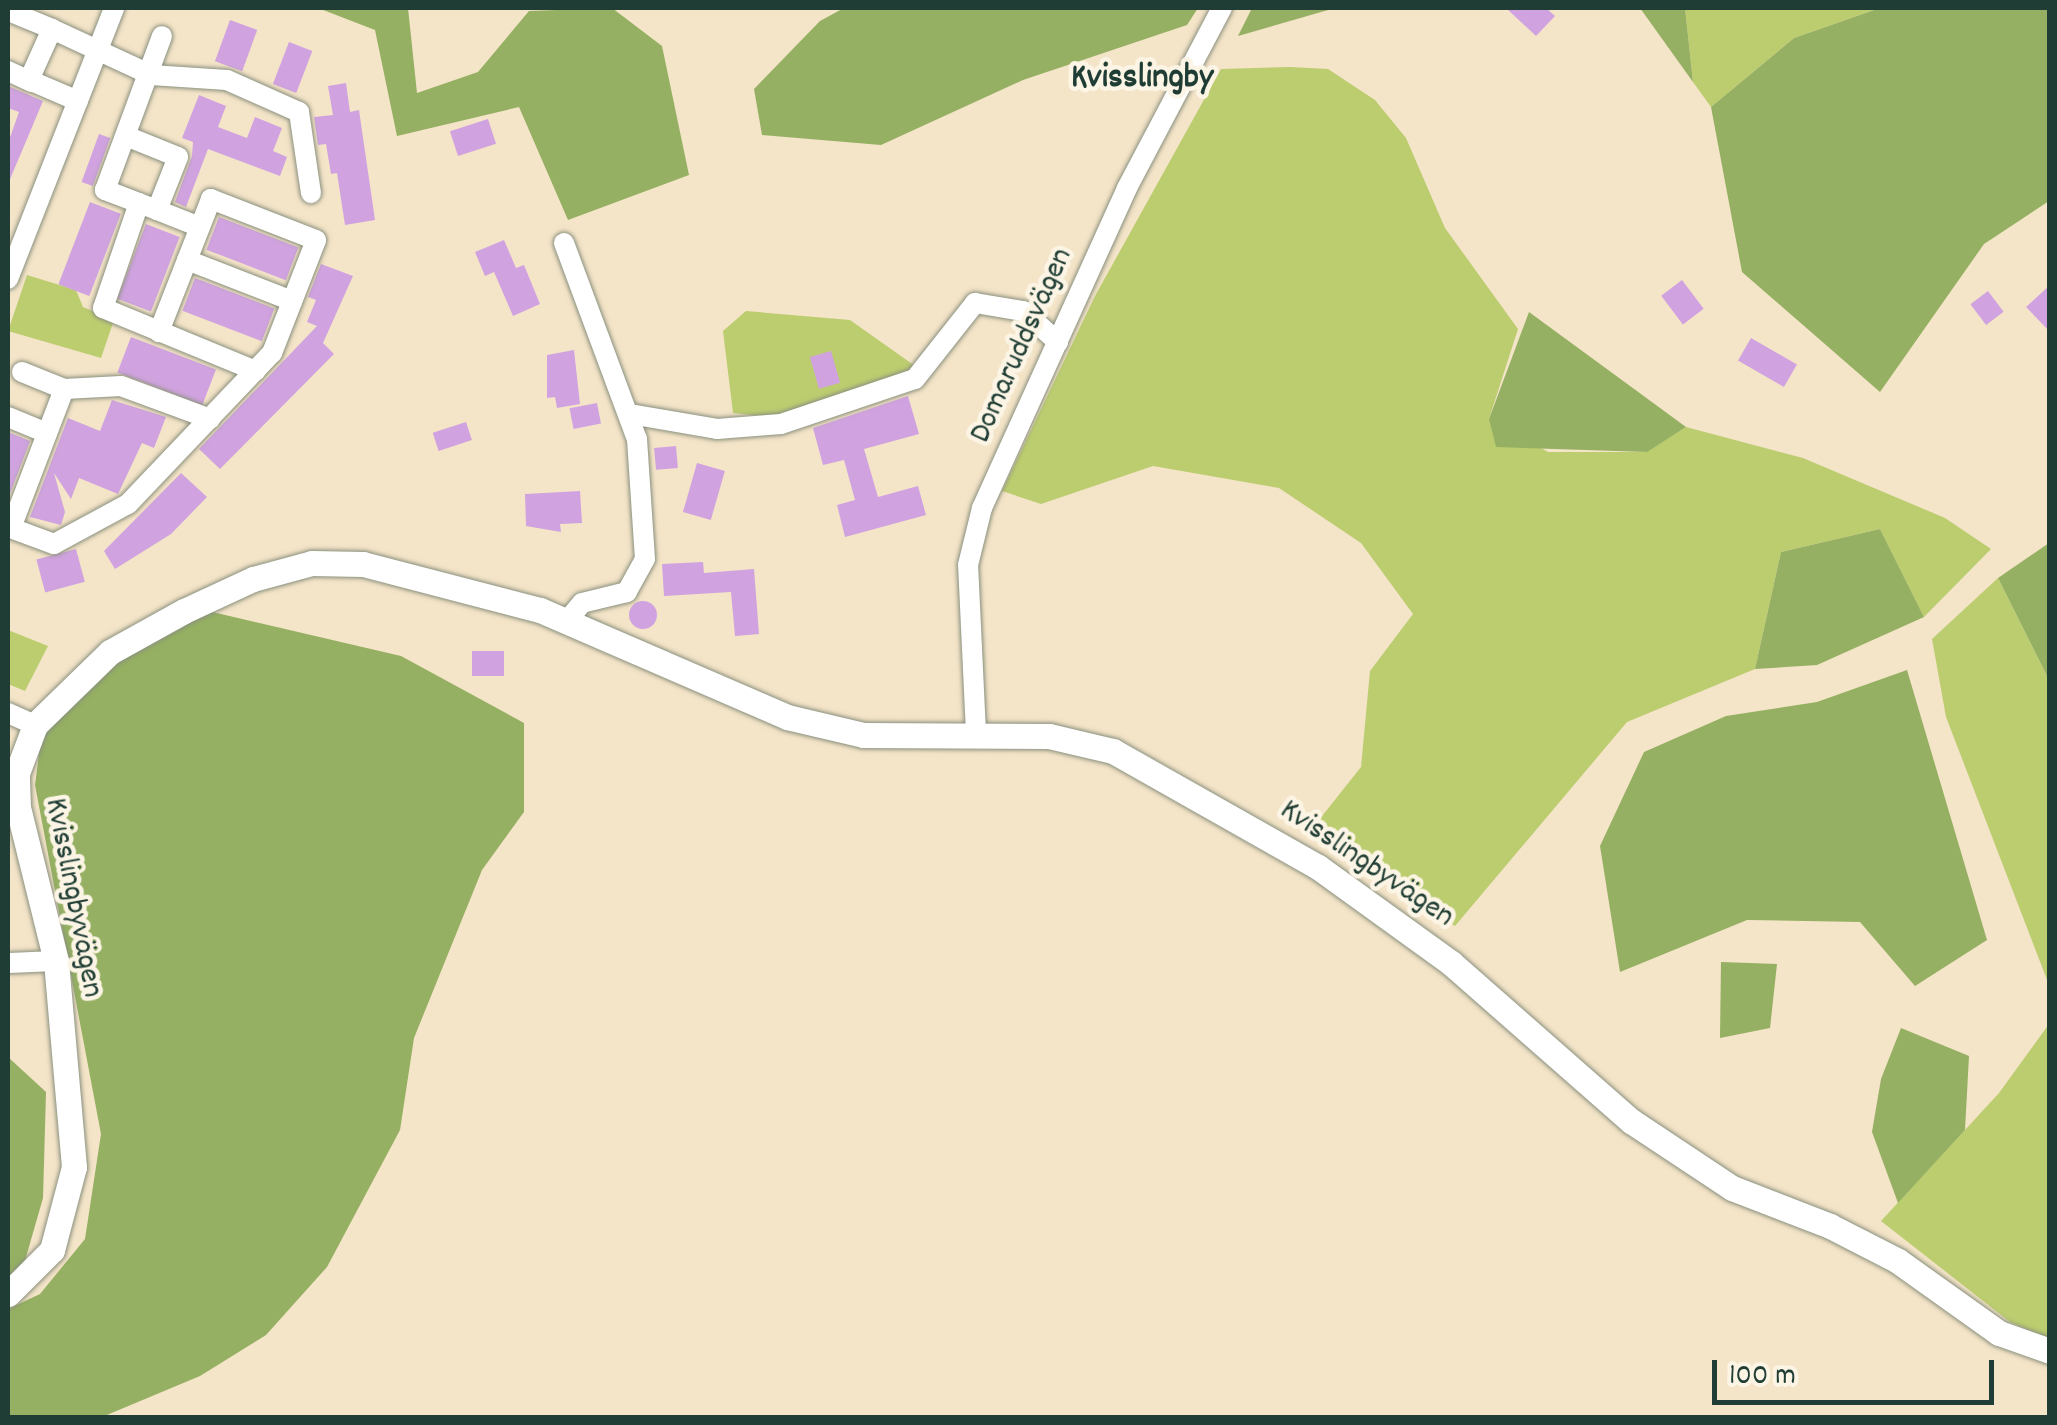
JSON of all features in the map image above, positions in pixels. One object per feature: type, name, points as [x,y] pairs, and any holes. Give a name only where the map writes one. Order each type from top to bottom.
[{"type":"street","points":[[8,280],[114,8]]},
{"type":"street","name":"Domaruddsvägen","points":[[976,733],[968,565],[982,508],[1127,188],[1222,8]]},
{"type":"street","points":[[11,14],[99,47],[151,75],[226,80],[299,112],[311,193]]},
{"type":"street","points":[[32,82],[52,29]]},
{"type":"street","points":[[162,36],[151,75],[105,190],[200,227]]},
{"type":"street","points":[[8,71],[78,101]]},
{"type":"street","points":[[126,136],[178,157],[148,207],[102,300],[109,315],[256,371]]},
{"type":"street","points":[[64,389],[9,528],[54,544],[128,504],[256,371],[272,352],[316,240],[211,199],[159,332]]},
{"type":"street","points":[[564,242],[638,439],[645,559],[626,592],[582,603],[567,620]]},
{"type":"street","points":[[187,260],[292,301]]},
{"type":"street","points":[[630,414],[718,428],[781,424],[915,379],[975,304],[1023,311],[1058,342]]},
{"type":"street","points":[[22,372],[64,389],[121,386],[210,419]]},
{"type":"street","points":[[8,417],[47,433]]},
{"type":"street","name":"Kvisslingbyvägen","points":[[8,1294],[52,1250],[74,1167],[56,961],[18,808],[16,773],[35,725],[110,652],[253,579],[312,564],[410,574],[567,620],[787,718],[916,740],[976,733],[1049,736],[1098,747],[1170,778],[1318,867],[1451,962],[1631,1121],[1703,1169],[1864,1244],[1999,1333],[2050,1351]]},
{"type":"street","points":[[8,713],[35,725]]},
{"type":"street","points":[[8,963],[56,961]]},
{"type":"green space","points":[[318,8],[408,8],[417,93],[478,72],[529,11],[612,8],[662,46],[689,175],[568,220],[519,107],[397,136],[375,30]]},
{"type":"green space","points":[[844,8],[1198,8],[1187,25],[1023,80],[881,145],[762,135],[754,89],[820,21]]},
{"type":"green space","points":[[1252,8],[1335,8],[1238,36]]},
{"type":"green space","points":[[1640,8],[1685,8],[1693,82]]},
{"type":"green space","points":[[1685,8],[1880,8],[1794,38],[1711,107],[1693,82]]},
{"type":"green space","points":[[1880,8],[2050,8],[2049,201],[1984,244],[1880,392],[1742,272],[1711,107],[1794,38]]},
{"type":"green space","points":[[1221,69],[1328,69],[1375,100],[1406,138],[1445,228],[1518,329],[1489,419],[1548,452],[1646,452],[1686,427],[1803,458],[1945,518],[1991,549],[1924,617],[1880,529],[1781,552],[1755,669],[1627,722],[1455,926],[1311,830],[1361,767],[1370,671],[1413,614],[1361,543],[1279,488],[1153,466],[1041,504],[1002,491],[1095,296]]},
{"type":"green space","points":[[27,275],[76,290],[83,307],[114,320],[101,358],[8,331]]},
{"type":"green space","points":[[746,311],[850,320],[915,366],[904,378],[779,418],[733,413],[723,331]]},
{"type":"green space","points":[[1529,312],[1686,427],[1647,452],[1496,447],[1489,419]]},
{"type":"green space","points":[[1880,529],[1924,617],[1817,665],[1755,669],[1781,552]]},
{"type":"green space","points":[[2049,543],[2049,680],[1998,578]]},
{"type":"green space","points":[[1998,578],[2049,680],[2049,985],[1946,717],[1932,639]]},
{"type":"green space","points":[[204,610],[401,656],[524,723],[524,812],[482,870],[414,1038],[400,1130],[327,1267],[266,1335],[200,1376],[102,1417],[8,1417],[8,1309],[40,1294],[85,1239],[101,1134],[35,785],[44,716],[94,669]]},
{"type":"green space","points":[[8,630],[48,646],[25,691],[8,684]]},
{"type":"green space","points":[[1907,670],[1987,940],[1915,986],[1860,922],[1747,920],[1620,972],[1600,846],[1644,752],[1726,716],[1817,702]]},
{"type":"green space","points":[[1721,962],[1777,964],[1770,1028],[1720,1038]]},
{"type":"green space","points":[[2049,1024],[2049,1339],[2010,1322],[1881,1221],[1999,1093]]},
{"type":"green space","points":[[1901,1028],[1969,1056],[1965,1130],[1898,1203],[1872,1132],[1881,1079]]},
{"type":"green space","points":[[8,1057],[46,1092],[43,1198],[22,1271],[8,1280]]},
{"type":"building","points":[[1506,8],[1546,8],[1555,16],[1536,36]]},
{"type":"building","points":[[230,20],[257,30],[242,71],[215,61]]},
{"type":"building","points":[[289,42],[312,51],[296,93],[273,84]]},
{"type":"building","points":[[346,83],[350,112],[359,110],[375,220],[345,225],[337,173],[331,174],[326,144],[318,145],[314,117],[333,115],[328,86]]},
{"type":"building","points":[[8,86],[43,101],[8,184],[8,143],[19,112],[8,108]]},
{"type":"building","points":[[199,95],[226,106],[218,127],[247,138],[255,117],[282,128],[273,151],[287,157],[280,176],[208,149],[186,207],[175,202],[192,156],[193,142],[182,138]]},
{"type":"building","points":[[488,119],[496,144],[458,156],[450,131]]},
{"type":"building","points":[[99,134],[110,138],[93,186],[82,182]]},
{"type":"building","points":[[90,202],[121,214],[89,296],[58,284]]},
{"type":"building","points":[[219,217],[298,247],[286,280],[206,250]]},
{"type":"building","points":[[146,224],[180,237],[151,312],[117,299]]},
{"type":"building","points":[[504,240],[516,268],[524,265],[540,304],[513,316],[494,272],[485,276],[475,252]]},
{"type":"building","points":[[321,264],[353,276],[323,343],[334,354],[220,469],[199,449],[317,326],[307,322],[316,300],[308,297]]},
{"type":"building","points":[[195,278],[274,308],[262,341],[182,311]]},
{"type":"building","points":[[1682,280],[1704,309],[1683,324],[1661,296]]},
{"type":"building","points":[[2050,285],[2050,332],[2026,307]]},
{"type":"building","points":[[1988,291],[2004,312],[1986,325],[1970,304]]},
{"type":"building","points":[[131,337],[216,370],[202,405],[117,372]]},
{"type":"building","points":[[1751,338],[1797,364],[1784,387],[1738,361]]},
{"type":"building","points":[[574,350],[580,404],[557,408],[555,397],[547,398],[547,355]]},
{"type":"building","points":[[831,351],[840,383],[819,389],[810,357]]},
{"type":"building","points":[[908,396],[919,434],[864,449],[878,497],[918,486],[926,515],[845,537],[837,505],[855,500],[844,460],[823,465],[813,428]]},
{"type":"building","points":[[112,400],[166,417],[154,448],[142,443],[118,494],[79,478],[71,499],[54,473],[65,512],[61,525],[30,517],[68,418],[100,431]]},
{"type":"building","points":[[597,403],[601,424],[574,429],[570,408]]},
{"type":"building","points":[[466,422],[472,440],[439,451],[433,433]]},
{"type":"building","points":[[8,432],[30,441],[8,499]]},
{"type":"building","points":[[676,446],[678,468],[656,470],[654,448]]},
{"type":"building","points":[[697,463],[725,471],[711,520],[683,512]]},
{"type":"building","points":[[181,473],[207,497],[171,534],[115,569],[104,551]]},
{"type":"building","points":[[580,491],[582,523],[560,524],[561,532],[526,526],[525,494]]},
{"type":"building","points":[[76,549],[85,582],[45,592],[36,560]]},
{"type":"building","points":[[703,562],[704,573],[754,569],[759,634],[735,636],[731,592],[664,596],[662,564]]},
{"type":"building","points":[[643,601],[653,605],[657,615],[653,625],[643,629],[633,625],[629,615],[633,605]]},
{"type":"building","points":[[472,651],[504,651],[504,676],[472,676]]},
{"type":"district","name":"Kvisslingby","points":[[1142,79]]}]
